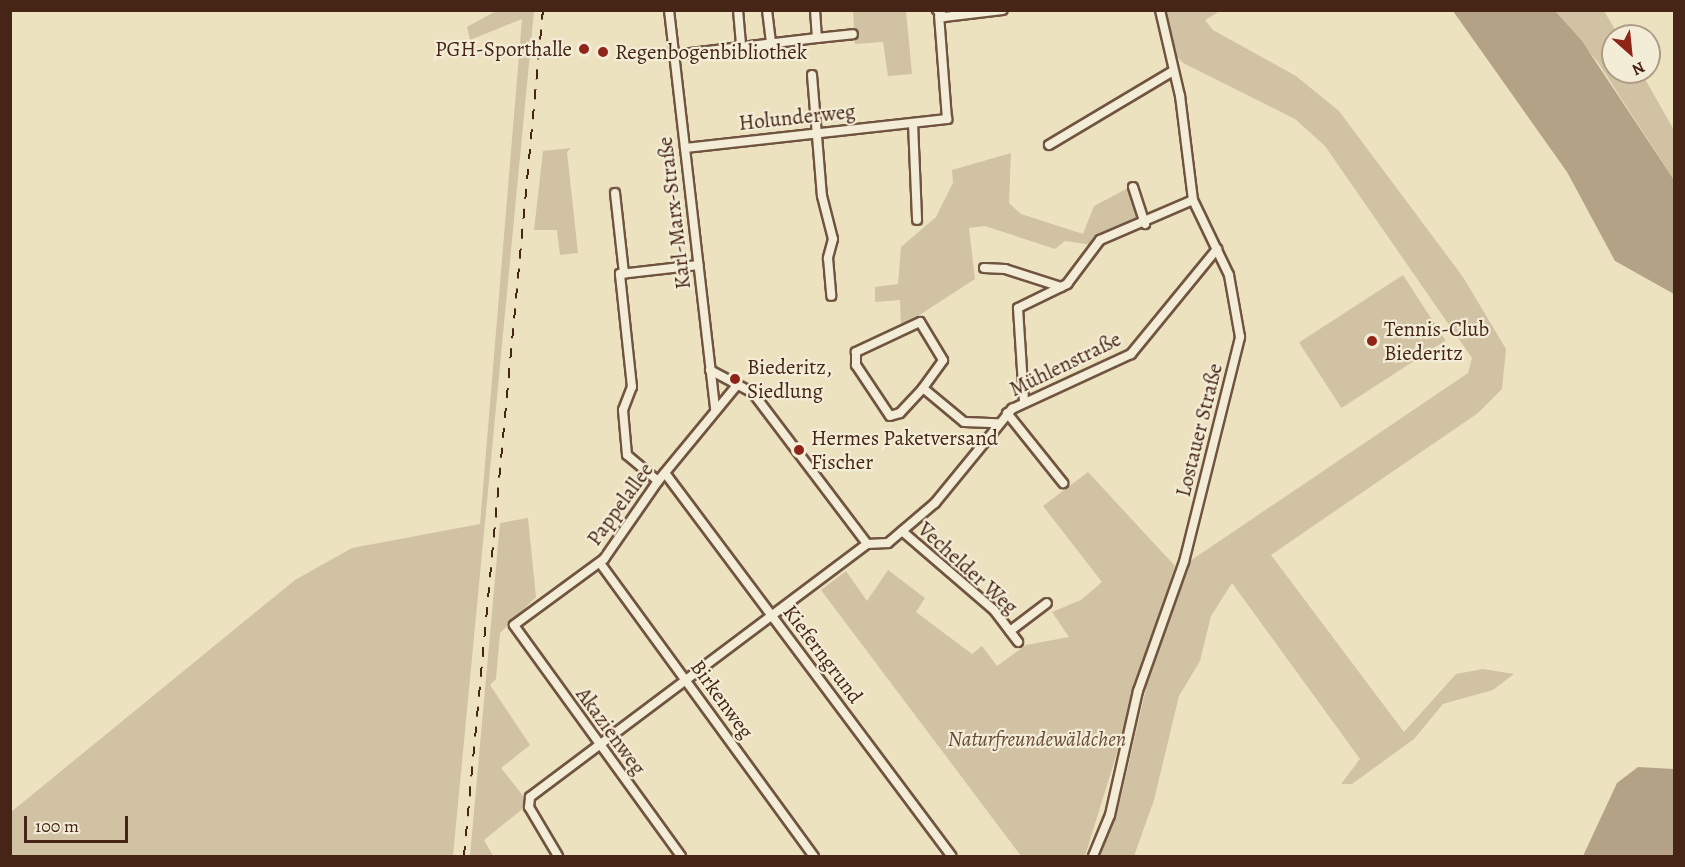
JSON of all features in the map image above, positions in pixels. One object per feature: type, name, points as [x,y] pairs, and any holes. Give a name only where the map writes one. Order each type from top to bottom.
[{"type":"street","name":"Karl-Marx-Straße","points":[[669,10],[715,410]]},
{"type":"street","points":[[738,10],[741,46]]},
{"type":"street","points":[[767,10],[771,43]]},
{"type":"street","points":[[815,10],[817,38]]},
{"type":"street","points":[[938,13],[1004,10]]},
{"type":"street","name":"Lostauer Straße","points":[[1093,856],[1110,815],[1138,691],[1184,562],[1236,360],[1238,315],[1217,249],[1193,200],[1173,71],[1160,10]]},
{"type":"street","name":"Holunderweg","points":[[685,148],[946,119],[938,13]]},
{"type":"street","points":[[674,55],[853,34]]},
{"type":"street","points":[[1049,145],[1173,71]]},
{"type":"street","points":[[812,75],[822,196],[833,238],[828,258],[831,296]]},
{"type":"street","points":[[913,123],[917,220]]},
{"type":"street","points":[[1133,187],[1144,224]]},
{"type":"street","points":[[615,193],[624,273]]},
{"type":"street","points":[[1024,401],[1016,313],[1061,287],[1100,240],[1144,224],[1193,200]]},
{"type":"street","name":"Mühlenstraße","points":[[867,543],[881,545],[902,531],[946,490],[1007,413],[1024,401],[1131,354],[1217,249]]},
{"type":"street","points":[[658,481],[627,455],[623,410],[632,387],[620,273],[698,265]]},
{"type":"street","points":[[984,268],[1005,269],[1061,287]]},
{"type":"street","points":[[920,322],[943,363],[922,388],[900,413],[890,416],[856,365],[856,352],[920,322]]},
{"type":"street","points":[[558,856],[528,802],[867,543],[756,397],[710,370]]},
{"type":"street","name":"Pappelallee","points":[[514,625],[600,563],[658,481],[737,385]]},
{"type":"street","points":[[922,388],[964,422],[997,423]]},
{"type":"street","points":[[1007,413],[1062,483]]},
{"type":"street","name":"Kieferngrund","points":[[665,473],[951,856]]},
{"type":"street","name":"Vechelder Weg","points":[[902,531],[994,610],[1018,642]]},
{"type":"street","name":"Birkenweg","points":[[600,563],[814,856]]},
{"type":"street","name":"Vechelder Weg","points":[[1010,631],[1047,603]]},
{"type":"street","name":"Akazienweg","points":[[514,625],[599,746],[681,856]]},
{"type":"green space","points":[[496,11],[534,11],[453,856],[11,856],[11,812],[295,580],[352,548],[480,524],[522,19],[470,40],[467,27]]},
{"type":"green space","points":[[853,11],[906,11],[912,74],[888,76],[883,42],[855,44]]},
{"type":"green space","points":[[1165,11],[1220,11],[1205,20],[1213,30],[1296,76],[1339,111],[1463,277],[1506,349],[1502,389],[1478,413],[1271,555],[1404,732],[1456,674],[1483,669],[1514,674],[1493,690],[1443,704],[1414,739],[1352,784],[1341,784],[1360,759],[1232,583],[1211,616],[1200,661],[1179,696],[1154,800],[1134,856],[1099,856],[1121,797],[1149,675],[1190,561],[1468,373],[1472,358],[1325,146],[1295,119],[1183,63],[1171,50]]},
{"type":"green space","points":[[1555,11],[1604,11],[1612,24],[1601,24],[1601,67]]},
{"type":"green space","points":[[1612,84],[1648,84],[1674,130],[1674,180]]},
{"type":"green space","points":[[571,148],[567,152],[578,253],[560,255],[557,230],[534,230],[543,151]]},
{"type":"green space","points":[[1011,153],[1009,203],[1021,214],[1083,234],[1094,206],[1130,187],[1141,219],[1093,245],[1065,241],[1055,249],[985,226],[969,228],[975,279],[901,327],[900,300],[875,302],[875,287],[898,284],[901,247],[936,217],[953,183],[952,170]]},
{"type":"green space","name":"Tennis-Club Biederitz","points":[[1403,275],[1445,340],[1341,408],[1299,343]]},
{"type":"green space","name":"Naturfreundewäldchen","points":[[1088,472],[1175,566],[1085,856],[1021,856],[821,590],[846,571],[867,601],[888,570],[925,598],[916,612],[972,654],[982,646],[997,666],[1026,645],[1069,637],[1052,612],[1081,600],[1102,582],[1043,506]]},
{"type":"green space","points":[[528,518],[536,597],[500,633],[496,679],[490,685],[530,745],[501,768],[524,797],[525,807],[484,840],[493,856],[470,856],[500,523]]},
{"type":"shaded area","points":[[1453,11],[1555,11],[1582,41],[1601,70],[1601,84],[1610,84],[1674,180],[1674,294],[1615,261],[1567,172]]},
{"type":"shaded area","points":[[1638,767],[1674,769],[1674,856],[1583,856],[1617,783]]},
{"type":"railway","points":[[464,856],[543,10]]},
{"type":"place","name":"PGH-Sporthalle","points":[[584,49]]},
{"type":"place","name":"Regenbogenbibliothek","points":[[603,52]]},
{"type":"place","name":"Tennis-Club Biederitz","points":[[1372,341]]},
{"type":"place","name":"Biederitz, Siedlung","points":[[735,379]]},
{"type":"place","name":"Hermes Paketversand Fischer","points":[[799,450]]}]
